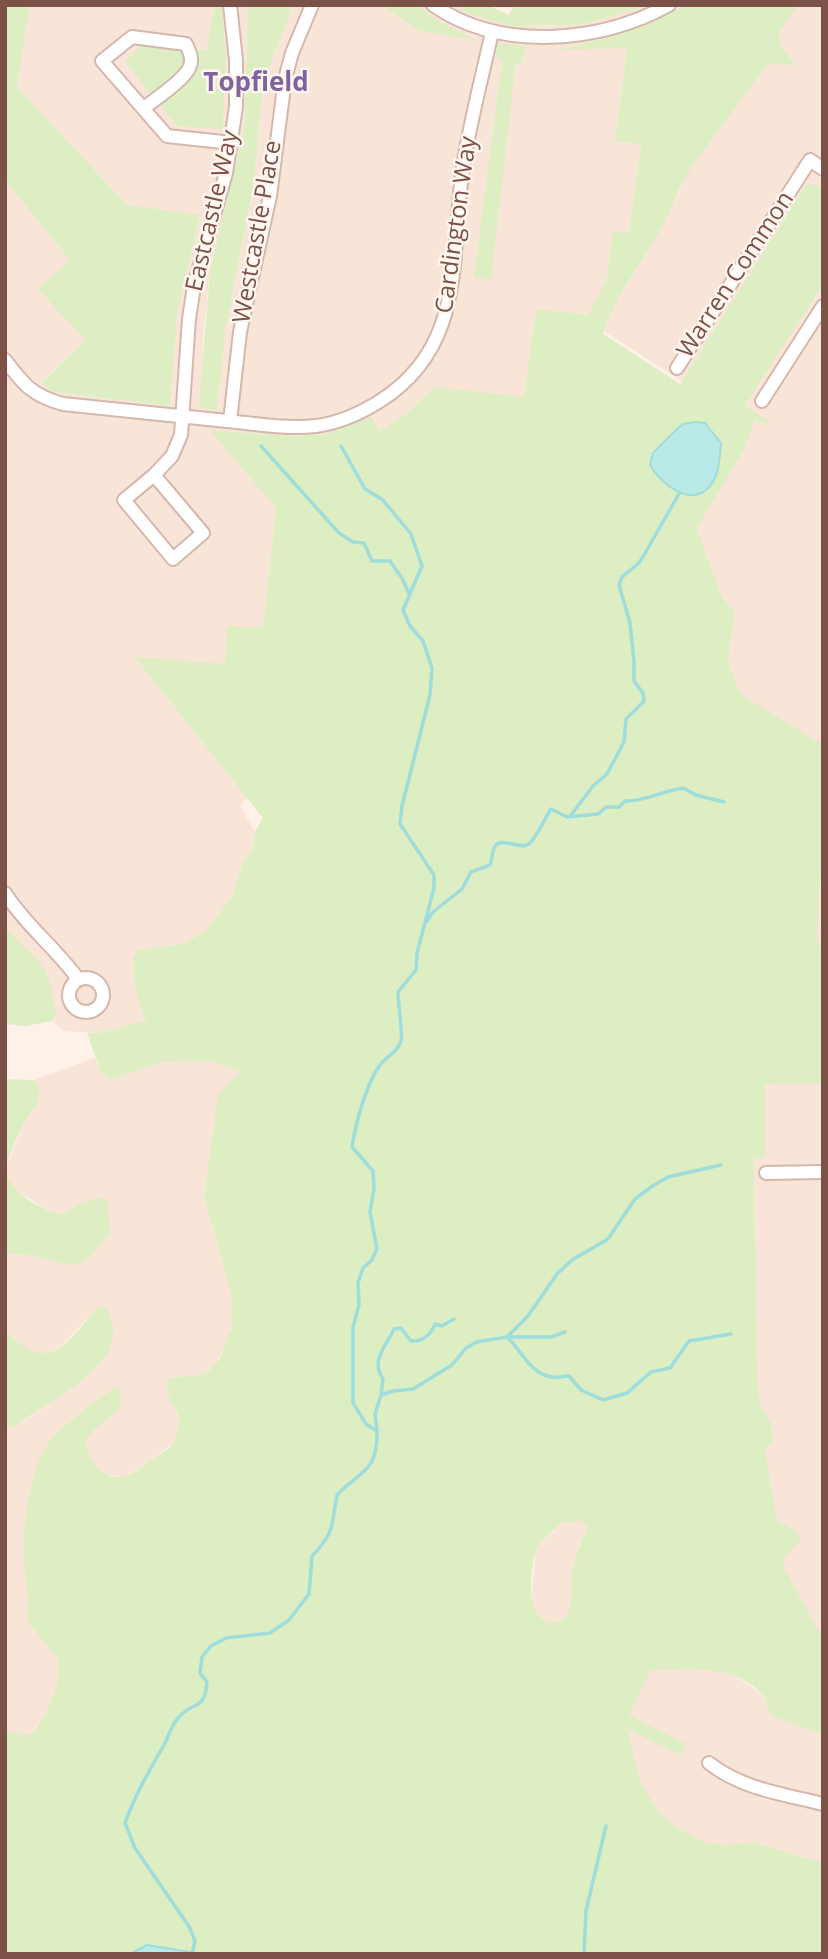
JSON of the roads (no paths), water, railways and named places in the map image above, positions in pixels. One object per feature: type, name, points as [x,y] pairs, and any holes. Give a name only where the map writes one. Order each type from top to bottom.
[{"type":"street","name":"Eastcastle Way","points":[[154,475],[203,533],[173,559],[124,500],[154,475],[177,447],[181,435],[189,319],[194,286],[232,143],[236,107],[236,60],[230,5]]},
{"type":"street","name":"Westcastle Place","points":[[230,421],[240,332],[270,196],[285,79],[292,53],[312,5]]},
{"type":"street","points":[[433,5],[466,24],[492,32],[532,37],[576,34],[629,23],[669,5]]},
{"type":"street","name":"Cardington Way","points":[[5,360],[32,392],[63,404],[280,427],[334,422],[364,411],[389,395],[408,380],[430,352],[442,329],[449,306],[464,164],[492,32]]},
{"type":"street","points":[[144,108],[184,75],[190,66],[191,54],[186,44],[132,37],[102,61],[167,136],[232,143]]},
{"type":"street","name":"Warren Common","points":[[677,368],[810,160],[823,169]]},
{"type":"street","points":[[762,401],[823,306]]},
{"type":"street","points":[[5,893],[17,912],[35,933],[65,960],[78,979]]},
{"type":"street","points":[[766,1173],[823,1172]]},
{"type":"street","points":[[709,1763],[737,1781],[756,1788],[823,1804]]},
{"type":"water","points":[[705,423],[721,443],[715,477],[710,486],[694,495],[668,486],[650,465],[653,453],[676,430],[683,424]]},
{"type":"water","points":[[147,1945],[203,1954],[130,1954]]},
{"type":"waterway","points":[[261,446],[339,533],[353,542],[364,543],[372,561],[390,561],[409,594]]},
{"type":"waterway","points":[[192,1954],[195,1941],[190,1928],[135,1848],[125,1823],[174,1723],[204,1697],[207,1682],[200,1673],[202,1657],[211,1646],[226,1638],[270,1633],[289,1620],[309,1594],[312,1556],[329,1534],[337,1495],[366,1469],[375,1455],[377,1431],[366,1424],[353,1403],[353,1327],[359,1305],[358,1283],[363,1268],[372,1260],[377,1249],[370,1212],[374,1189],[373,1171],[352,1147],[366,1093],[375,1073],[400,1045],[398,992],[416,970],[417,953],[434,888],[434,875],[400,824],[402,806],[430,695],[432,668],[423,641],[410,626],[403,610],[422,566],[411,534],[383,500],[365,489],[341,446]]},
{"type":"waterway","points":[[571,815],[593,786],[607,774],[624,742],[626,719],[644,701],[643,693],[634,681],[630,623],[619,585],[622,577],[639,563],[680,492]]},
{"type":"waterway","points":[[427,921],[433,912],[462,889],[471,872],[490,865],[497,844],[521,846],[530,843],[551,809],[567,817],[598,814],[606,807],[619,807],[625,801],[683,788],[696,795],[724,802]]},
{"type":"waterway","points":[[377,1431],[375,1414],[381,1395],[413,1389],[452,1365],[466,1348],[477,1342],[507,1337],[528,1316],[557,1274],[572,1260],[608,1239],[635,1199],[668,1177],[721,1165]]},
{"type":"waterway","points":[[381,1395],[383,1379],[379,1372],[379,1360],[394,1329],[401,1328],[411,1341],[415,1341],[426,1337],[435,1324],[442,1326],[454,1319]]},
{"type":"waterway","points":[[509,1337],[551,1337],[565,1332]]},
{"type":"waterway","points":[[507,1337],[527,1361],[544,1375],[569,1376],[581,1390],[603,1400],[627,1393],[651,1372],[670,1368],[689,1341],[731,1334]]},
{"type":"waterway","points":[[584,1954],[586,1911],[606,1826]]},
{"type":"district","name":"Topfield","points":[[256,84]]}]
